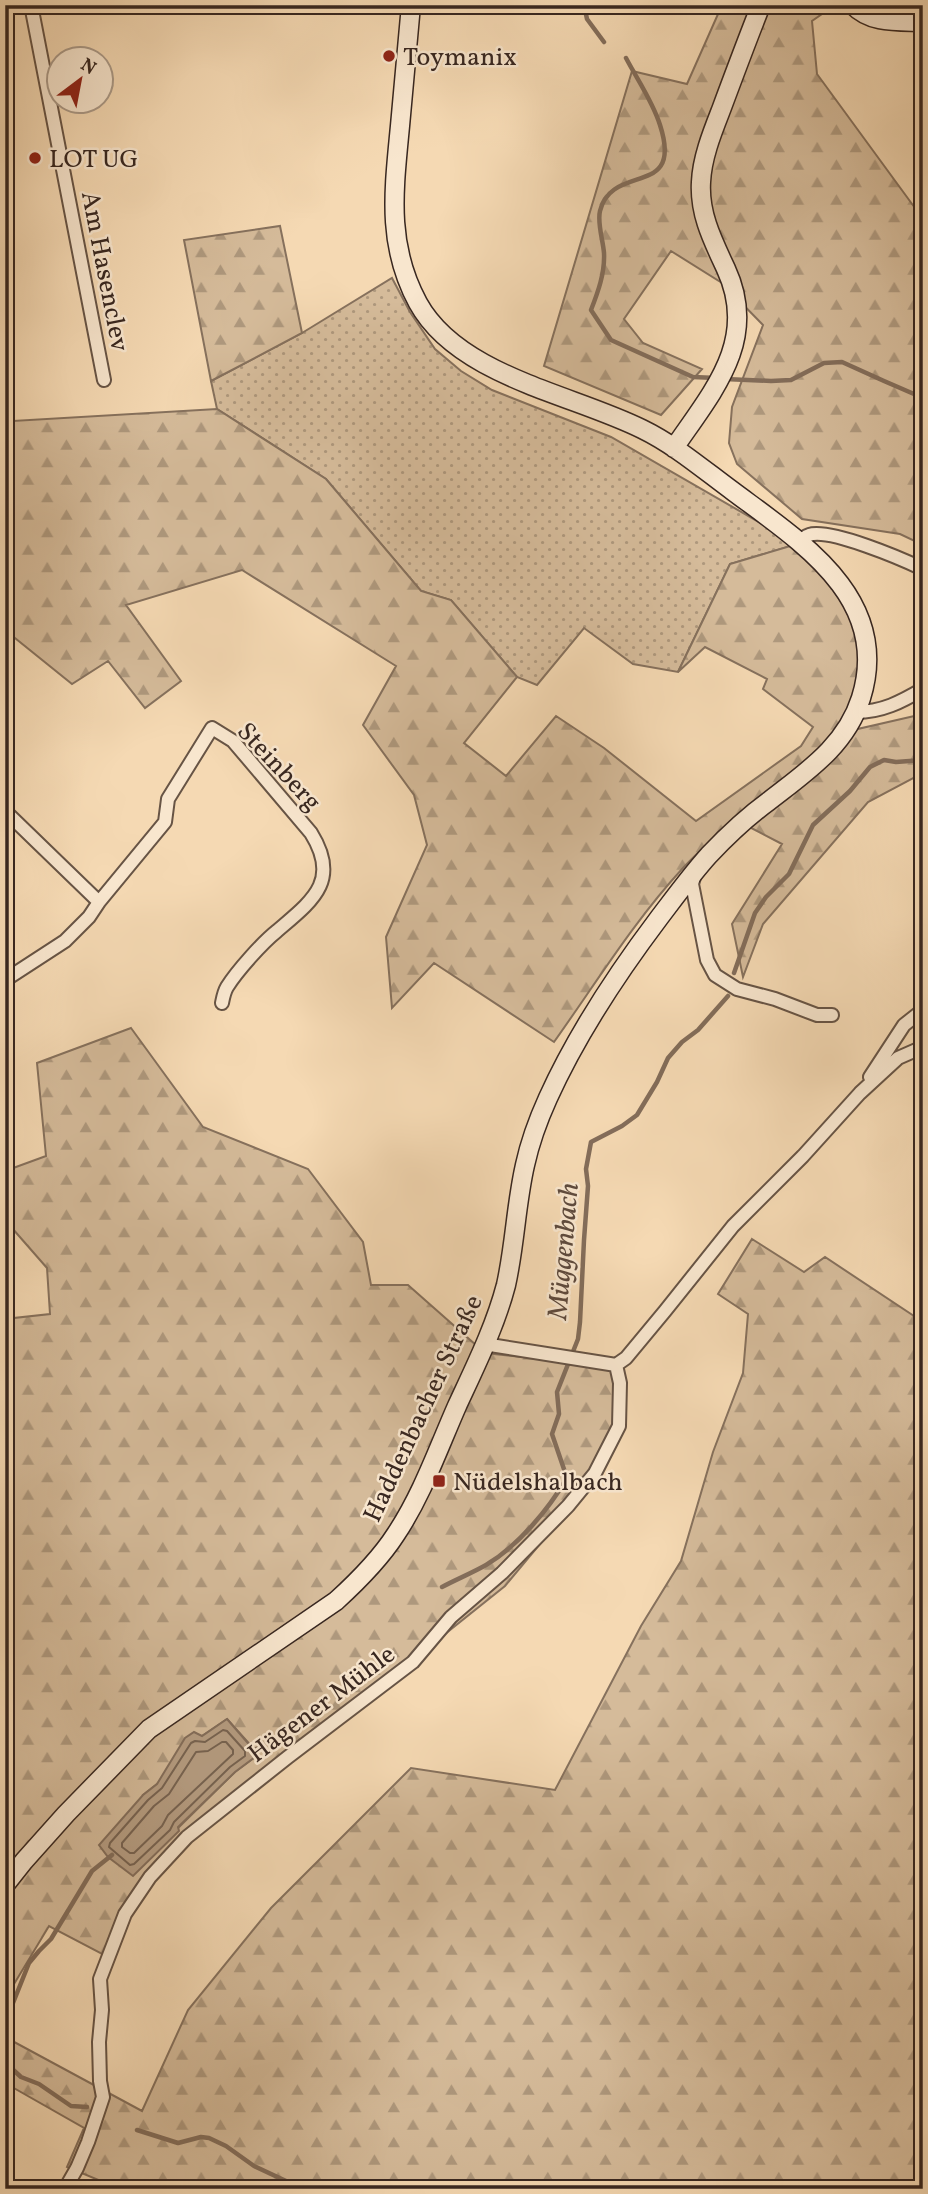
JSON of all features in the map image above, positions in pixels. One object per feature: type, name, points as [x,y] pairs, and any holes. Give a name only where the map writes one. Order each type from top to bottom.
[{"type":"main road","name":"Haddenbacher Straße","points":[[5,1885],[66,1814],[149,1729],[336,1601],[388,1545],[406,1517],[500,1307],[507,1279],[524,1168],[531,1143],[549,1095],[578,1039],[642,940],[696,870],[752,814],[818,764],[838,742],[856,712],[864,688],[866,655],[859,619],[847,593],[832,572],[800,541],[674,448],[643,429],[478,361],[444,336],[425,315],[400,260],[393,213],[411,5]]},
{"type":"main road","points":[[674,448],[721,376],[736,340],[737,299],[731,279],[708,230],[702,206],[701,181],[712,136],[761,5]]},
{"type":"main road","points":[[853,5],[862,13],[881,20],[923,22]]},
{"type":"street","name":"Am Hasenclev","points":[[31,5],[104,380]]},
{"type":"street","points":[[800,541],[809,535],[839,538],[923,569]]},
{"type":"street","points":[[856,712],[880,710],[923,689]]},
{"type":"street","name":"Steinberg","points":[[5,980],[65,941],[89,917],[165,822],[168,799],[212,728],[233,740],[311,833],[321,848],[324,870],[321,885],[314,897],[245,965],[225,989],[222,1003]]},
{"type":"street","points":[[5,811],[99,902]]},
{"type":"street","points":[[696,870],[692,884],[707,960],[715,975],[737,989],[775,999],[817,1015],[832,1015]]},
{"type":"street","points":[[860,1093],[904,1026],[923,1010]]},
{"type":"street","points":[[484,1344],[616,1365],[626,1358],[666,1311],[733,1226],[803,1156],[860,1093],[898,1058],[923,1047]]},
{"type":"street","name":"Hägener Mühle","points":[[65,2189],[88,2142],[103,2096],[99,2042],[102,2010],[100,1979],[125,1914],[150,1877],[187,1837],[288,1756],[413,1662],[451,1617],[502,1573],[568,1506],[595,1473],[619,1426],[620,1382],[616,1365]]},
{"type":"green space","points":[[722,5],[835,5],[812,21],[817,74],[923,219],[923,545],[900,534],[802,519],[737,464],[729,443],[732,407],[763,325],[722,283],[671,251],[624,319],[643,343],[702,369],[661,415],[544,366],[632,71],[687,84]]},
{"type":"green space","points":[[280,226],[302,333],[211,381],[184,240]]},
{"type":"green space","points":[[392,278],[410,312],[435,349],[461,371],[492,390],[611,437],[797,544],[730,564],[678,672],[633,664],[584,628],[537,685],[517,677],[451,600],[421,591],[326,479],[217,409],[211,381],[302,333]]},
{"type":"green space","points":[[5,392],[13,421],[217,409],[326,479],[421,591],[451,600],[517,677],[464,743],[506,776],[556,716],[604,748],[696,821],[801,746],[813,727],[763,689],[767,679],[705,647],[678,672],[730,564],[797,544],[808,554],[854,620],[861,673],[840,733],[923,714],[923,773],[868,802],[763,924],[743,977],[732,924],[782,844],[734,819],[683,868],[648,909],[554,1042],[434,963],[392,1008],[386,937],[427,845],[414,795],[363,725],[396,666],[242,570],[126,605],[181,681],[145,708],[108,661],[72,684],[5,630]]},
{"type":"green space","points":[[131,1028],[203,1127],[308,1169],[363,1242],[371,1285],[408,1285],[485,1353],[616,1367],[614,1426],[580,1496],[505,1586],[180,1846],[126,1914],[104,1955],[49,1926],[5,1999],[5,1866],[11,1858],[5,1853],[5,1319],[50,1314],[47,1268],[5,1220],[5,1171],[46,1156],[37,1063]],"holes":[[[227,1719],[254,1749],[255,1757],[235,1772],[178,1828],[143,1795],[157,1784],[202,1736]]]},
{"type":"green space","points":[[752,1239],[804,1272],[825,1257],[923,1322],[923,2189],[120,2189],[67,2167],[84,2128],[5,2083],[5,2037],[142,2111],[188,2010],[271,1908],[411,1768],[555,1790],[641,1626],[681,1561],[713,1452],[743,1373],[748,1314],[718,1294]]},
{"type":"water","points":[[227,1719],[253,1749],[258,1747],[255,1757],[235,1772],[178,1827],[179,1831],[133,1876],[108,1857],[99,1845],[143,1795],[157,1784],[185,1738],[194,1732],[202,1736]]},
{"type":"waterway","points":[[584,5],[587,19],[604,42]]},
{"type":"waterway","points":[[626,58],[653,108],[665,148],[662,163],[655,172],[618,187],[607,196],[600,211],[603,268],[591,310],[611,340],[693,377],[716,378]]},
{"type":"waterway","points":[[725,379],[791,380],[824,363],[842,362],[914,394],[923,395]]},
{"type":"waterway","name":"Müggenbach","points":[[734,973],[755,913],[766,897],[789,874],[813,825],[850,791],[870,767],[884,760],[923,760]]},
{"type":"waterway","name":"Müggenbach","points":[[442,1587],[486,1565],[521,1538],[567,1478],[552,1434],[559,1414],[557,1392],[578,1339],[588,1186],[586,1169],[591,1142],[637,1115],[668,1058],[728,996]]},
{"type":"waterway","name":"Müggenbach","points":[[5,2023],[29,1963],[51,1939],[92,1871],[112,1855]]},
{"type":"waterway","points":[[5,2056],[9,2066],[21,2077],[39,2084],[71,2106],[87,2107]]},
{"type":"waterway","points":[[137,2130],[178,2143],[201,2137],[209,2138],[226,2146],[254,2166],[286,2181],[298,2183],[303,2189]]},
{"type":"place","name":"Toymanix","points":[[389,56]]},
{"type":"place","name":"LOT UG","points":[[35,158]]},
{"type":"place","name":"Nüdelshalbach","points":[[439,1481]]}]
